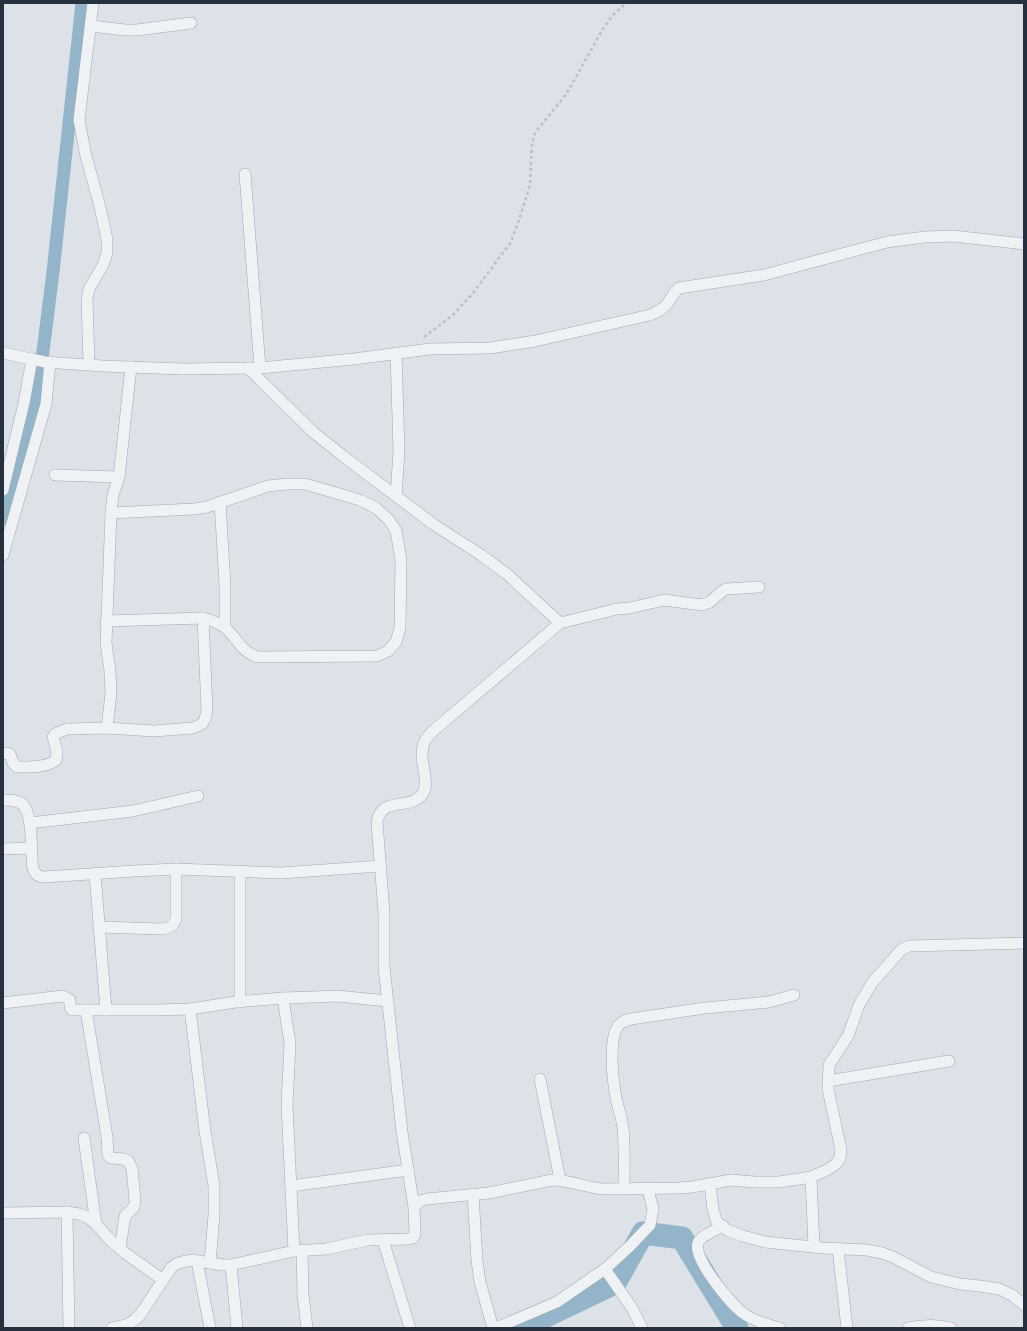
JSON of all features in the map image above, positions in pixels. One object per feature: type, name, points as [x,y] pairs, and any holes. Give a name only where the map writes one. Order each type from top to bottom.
[{"type":"street","points":[[89,364],[87,299],[89,289],[103,265],[107,252],[99,203],[86,156],[79,120],[93,3]]},
{"type":"street","points":[[91,26],[138,30],[191,23]]},
{"type":"street","points":[[245,174],[260,368]]},
{"type":"street","points":[[3,353],[41,361],[182,369],[260,368],[354,359],[430,349],[490,348],[535,341],[650,315],[663,308],[668,303],[674,292],[679,288],[764,275],[887,242],[925,237],[953,236],[1024,244]]},
{"type":"street","points":[[396,353],[400,451],[396,496]]},
{"type":"street","points":[[3,490],[24,403],[41,361]]},
{"type":"street","points":[[3,555],[46,404],[41,361]]},
{"type":"street","points":[[107,728],[111,687],[106,643],[106,622],[111,513],[113,495],[119,477],[131,367]]},
{"type":"street","points":[[248,368],[313,432],[433,524],[507,574],[560,623]]},
{"type":"street","points":[[56,475],[119,477]]},
{"type":"street","points":[[106,622],[203,618],[214,620],[225,627],[249,653],[257,657],[377,656],[388,651],[396,642],[400,628],[401,560],[396,531],[389,520],[376,508],[360,500],[305,484],[287,484],[268,486],[207,507],[111,513]]},
{"type":"street","points":[[220,502],[225,586],[225,627]]},
{"type":"street","points":[[112,1328],[125,1326],[134,1322],[171,1268],[182,1262],[196,1261],[231,1265],[298,1251],[326,1248],[368,1240],[408,1240],[413,1238],[416,1230],[414,1207],[402,1132],[384,967],[384,913],[377,822],[378,815],[381,810],[390,806],[419,798],[424,792],[425,784],[422,749],[425,741],[433,731],[560,623],[617,609],[630,608],[664,600],[702,605],[710,602],[726,589],[758,587]]},
{"type":"street","points":[[3,754],[10,754],[13,763],[17,767],[40,766],[53,763],[56,760],[57,757],[53,737],[55,734],[67,729],[107,728],[154,730],[193,728],[202,724],[207,710],[203,618]]},
{"type":"street","points":[[30,823],[132,811],[198,796]]},
{"type":"street","points":[[3,800],[14,801],[24,806],[30,823],[34,872],[38,876],[44,878],[176,869],[281,873],[380,866]]},
{"type":"street","points":[[3,849],[31,848]]},
{"type":"street","points":[[99,927],[161,929],[169,928],[174,925],[176,919],[176,869]]},
{"type":"street","points":[[240,872],[240,1002]]},
{"type":"street","points":[[95,874],[106,1010]]},
{"type":"street","points":[[414,1207],[420,1201],[428,1199],[510,1190],[552,1180],[560,1180],[590,1187],[624,1189],[678,1188],[731,1180],[780,1182],[811,1177],[827,1170],[836,1164],[840,1158],[841,1150],[828,1089],[829,1065],[848,1036],[859,1005],[872,983],[901,950],[909,946],[922,945],[1024,943]]},
{"type":"street","points":[[624,1189],[623,1127],[614,1084],[612,1046],[614,1034],[619,1025],[624,1021],[631,1019],[705,1008],[769,1002],[794,995]]},
{"type":"street","points":[[3,1003],[63,996],[70,1000],[70,1007],[72,1010],[155,1010],[190,1009],[283,998],[338,996],[388,1001]]},
{"type":"street","points":[[283,998],[290,1044],[287,1105],[291,1186],[307,1328]]},
{"type":"street","points":[[190,1009],[205,1131],[214,1186],[214,1215],[210,1263]]},
{"type":"street","points":[[86,1010],[107,1137],[108,1155],[110,1158],[124,1159],[128,1161],[132,1168],[135,1201],[134,1207],[125,1216],[120,1248]]},
{"type":"street","points":[[828,1081],[948,1061]]},
{"type":"street","points":[[540,1079],[560,1180]]},
{"type":"street","points":[[84,1138],[96,1224]]},
{"type":"street","points":[[291,1186],[408,1170]]},
{"type":"street","points":[[811,1177],[814,1247]]},
{"type":"street","points":[[710,1184],[713,1210],[717,1222],[728,1230],[738,1234],[765,1242],[838,1249],[867,1250],[882,1253],[893,1257],[931,1277],[960,1284],[999,1289],[1012,1295],[1024,1305]]},
{"type":"street","points":[[496,1328],[557,1302],[608,1273],[650,1224],[653,1209],[648,1188]]},
{"type":"street","points":[[473,1194],[475,1239],[480,1282],[493,1328]]},
{"type":"street","points":[[3,1213],[67,1212],[83,1216],[96,1224],[111,1241],[163,1280]]},
{"type":"street","points":[[67,1212],[69,1328]]},
{"type":"street","points":[[723,1226],[700,1239],[697,1244],[697,1251],[702,1262],[721,1289],[744,1314],[780,1328]]},
{"type":"street","points":[[383,1240],[410,1328]]},
{"type":"street","points":[[838,1249],[847,1328]]},
{"type":"street","points":[[196,1261],[210,1328]]},
{"type":"street","points":[[231,1265],[237,1328]]},
{"type":"street","points":[[608,1273],[620,1289],[642,1328]]},
{"type":"street","points":[[908,1328],[923,1325],[940,1325],[951,1328]]},
{"type":"path","points":[[424,338],[453,315],[473,293],[511,242],[530,185],[532,143],[535,133],[567,93],[604,27],[614,14],[626,3]]},
{"type":"waterway","points":[[3,519],[14,485],[37,399],[53,272],[82,3]]},
{"type":"waterway","points":[[521,1328],[615,1283],[643,1233],[682,1238],[737,1328]]}]
